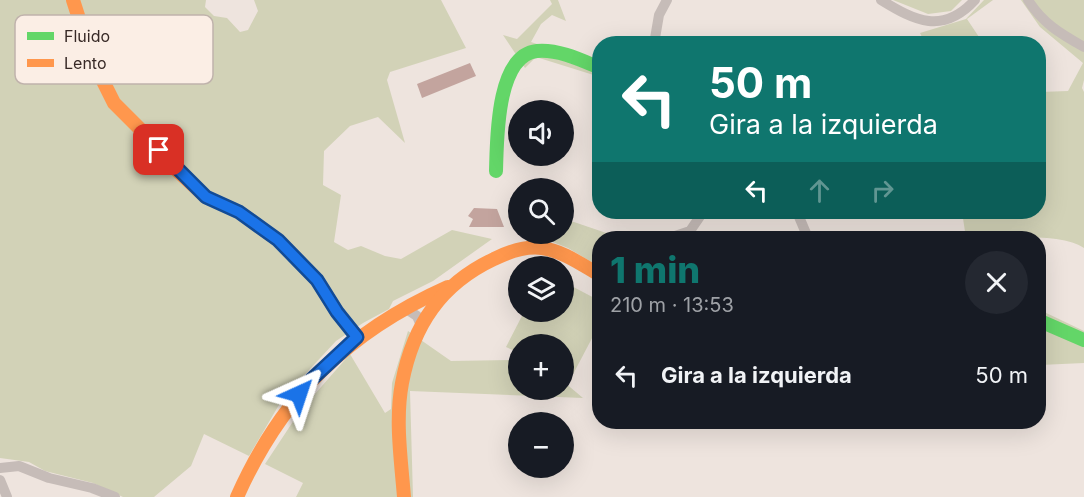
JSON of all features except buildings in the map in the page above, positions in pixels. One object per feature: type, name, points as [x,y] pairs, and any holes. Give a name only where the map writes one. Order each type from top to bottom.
[{"type":"street","points":[[73,0],[78,15]]},
{"type":"street","points":[[655,36],[659,15],[667,0]]},
{"type":"street","points":[[881,0],[917,20],[939,22],[957,16],[975,0]]},
{"type":"street","points":[[1028,0],[1055,32],[1084,47]]},
{"type":"street","points":[[496,171],[506,90],[514,64],[523,56],[536,51],[573,57],[592,65]]},
{"type":"street","points":[[104,84],[114,103],[170,164],[206,197],[239,212],[278,240],[317,280],[337,312],[357,337]]},
{"type":"street","points":[[237,497],[286,409],[312,379],[357,337],[423,297],[451,286],[491,261],[518,249],[543,248],[563,255],[592,271]]},
{"type":"street","points":[[404,497],[400,408],[402,383],[422,328],[434,306],[451,286]]},
{"type":"street","points":[[423,297],[434,306]]},
{"type":"street","points":[[405,308],[434,306]]},
{"type":"street","points":[[405,308],[417,316],[422,328]]},
{"type":"street","points":[[1046,324],[1084,340]]},
{"type":"street","points":[[0,468],[20,466],[49,478],[92,488],[115,497]]},
{"type":"street","points":[[0,480],[7,497]]},
{"type":"green space","points":[[0,0],[206,0],[205,7],[213,15],[214,16],[227,18],[240,32],[248,30],[258,11],[254,0],[441,0],[466,48],[390,72],[387,80],[405,143],[378,117],[350,126],[324,151],[323,185],[341,195],[334,242],[348,250],[361,246],[385,256],[401,259],[452,230],[492,239],[433,281],[393,301],[389,309],[336,341],[283,398],[249,456],[204,434],[191,466],[154,497],[123,497],[93,483],[45,471],[29,462],[0,458]]},
{"type":"green space","points":[[550,0],[558,0],[566,21],[552,15],[541,24],[531,42],[592,62],[592,74],[536,57],[525,68],[503,35],[517,39],[552,4]]},
{"type":"green space","points":[[893,0],[962,0],[951,11],[928,14]]},
{"type":"green space","points":[[984,0],[993,0],[967,19],[978,36],[922,36],[920,33],[966,19]]},
{"type":"green space","points":[[1021,0],[1084,0],[1084,80],[1082,88],[1084,92],[1084,248],[1074,243],[1046,238],[1046,231],[965,231],[963,219],[1046,219],[1046,92],[1068,91],[1083,63],[1040,27]]},
{"type":"green space","points":[[574,222],[600,231],[592,231],[592,262],[558,244],[574,244]]},
{"type":"green space","points":[[574,287],[592,297],[592,338],[574,372],[574,334],[513,334],[519,322],[574,322]]},
{"type":"green space","points":[[1046,313],[1084,331],[1084,363],[1046,365]]},
{"type":"green space","points":[[408,331],[451,361],[508,360],[508,395],[410,391],[413,497],[296,497],[303,483],[265,464],[300,411],[350,354],[385,413],[391,409],[392,383]]},
{"type":"green space","points":[[574,390],[583,398],[574,398]]},
{"type":"traffic: fast","points":[[496,171],[502,101],[513,67],[524,56],[537,51],[569,56],[592,65]]},
{"type":"traffic: fast","points":[[1046,324],[1084,340]]},
{"type":"traffic: slow","points":[[73,0],[78,15]]},
{"type":"traffic: slow","points":[[104,84],[114,103],[147,136],[170,164],[206,197],[239,212],[278,240],[317,280],[337,312],[357,337]]},
{"type":"traffic: slow","points":[[404,497],[399,425],[402,383],[407,362],[422,325],[444,294],[475,269],[494,259],[523,249],[542,248],[557,252],[592,270]]},
{"type":"traffic: slow","points":[[237,497],[275,428],[297,398],[322,371],[379,325],[448,287]]},
{"type":"route","points":[[159,150],[170,164],[206,197],[239,212],[278,240],[317,280],[337,312],[357,337],[299,394]]}]
